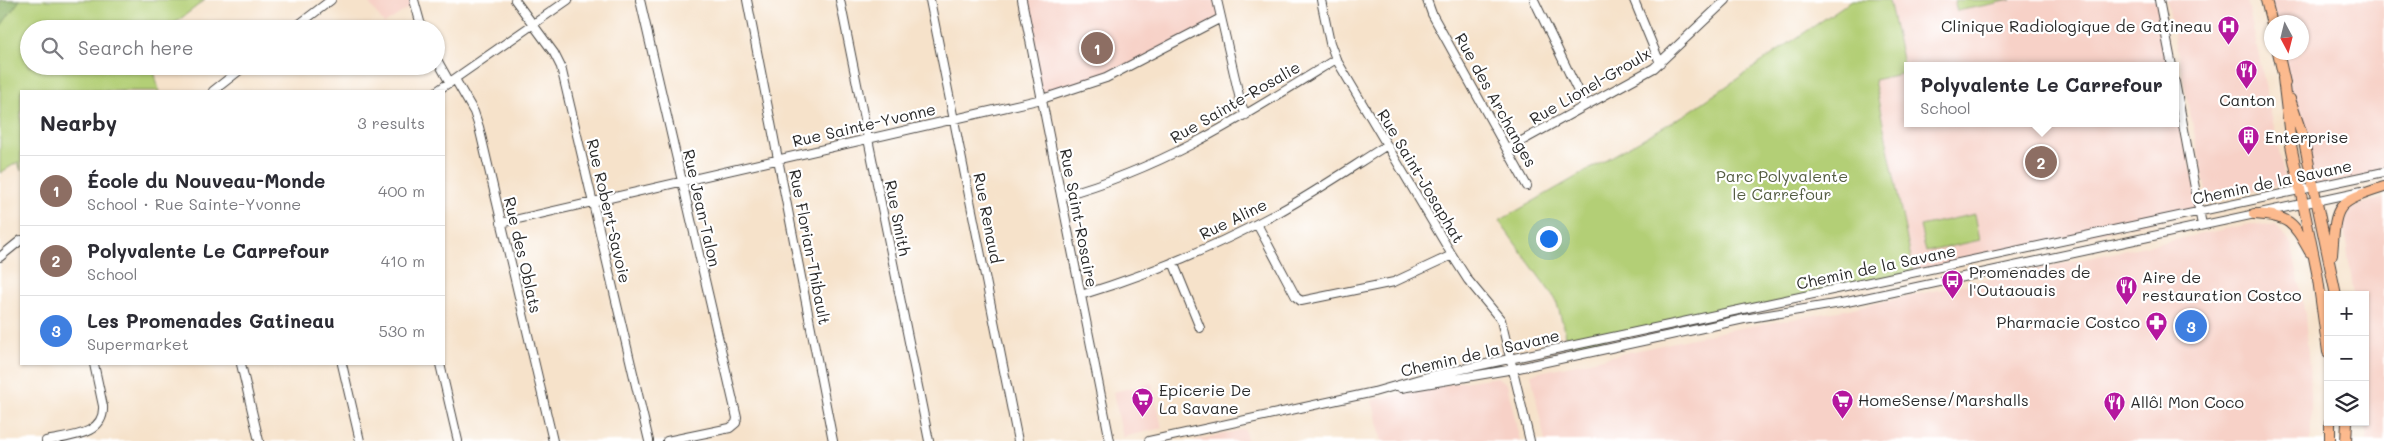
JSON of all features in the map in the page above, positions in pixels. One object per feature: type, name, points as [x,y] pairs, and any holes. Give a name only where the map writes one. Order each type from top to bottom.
[{"type":"main road","points":[[2266,0],[2270,15]]},
{"type":"main road","points":[[2280,60],[2304,141],[2335,291]]},
{"type":"main road","points":[[2284,78],[2291,145],[2315,261],[2326,336]]},
{"type":"main road","points":[[2331,269],[2334,223],[2338,209],[2347,200],[2384,187]]},
{"type":"main road","points":[[2254,214],[2279,216],[2292,224],[2315,261]]},
{"type":"main road","points":[[2330,426],[2330,441]]},
{"type":"main road","points":[[2346,441],[2347,426]]},
{"type":"street","points":[[305,20],[331,0]]},
{"type":"street","points":[[414,0],[420,20]]},
{"type":"street","name":"Rue Robert-Savoie","points":[[516,0],[554,53],[560,67],[649,441]]},
{"type":"street","points":[[439,90],[568,0]]},
{"type":"street","name":"Rue Jean-Talon","points":[[640,0],[736,413],[736,423],[730,428],[667,441]]},
{"type":"street","name":"Rue Florian-Thibault","points":[[747,0],[833,441]]},
{"type":"street","name":"Rue Smith","points":[[840,0],[929,441]]},
{"type":"street","name":"Rue Renaud","points":[[930,0],[1018,441]]},
{"type":"street","name":"Rue Saint-Rosaire","points":[[1022,0],[1110,441]]},
{"type":"street","points":[[1217,0],[1241,104],[1246,115]]},
{"type":"street","name":"Rue Saint-Josaphat","points":[[1321,0],[1330,43],[1336,59],[1452,255],[1468,280],[1501,320],[1530,441]]},
{"type":"street","name":"Rue des Archanges","points":[[1427,0],[1432,14],[1527,186]]},
{"type":"street","points":[[1534,0],[1585,106]]},
{"type":"street","points":[[1634,0],[1660,63]]},
{"type":"street","name":"Rue Lionel-Groulx","points":[[1507,149],[1660,63],[1726,0]]},
{"type":"street","points":[[2159,0],[2171,62]]},
{"type":"street","name":"Rue Sainte-Yvonne","points":[[501,224],[778,158],[1042,99],[1106,78],[1221,18]]},
{"type":"street","name":"Rue Sainte-Rosalie","points":[[1061,196],[1121,178],[1200,141],[1336,59]]},
{"type":"street","name":"Rue des Oblats","points":[[445,70],[477,120],[552,441]]},
{"type":"street","points":[[214,90],[233,75]]},
{"type":"street","points":[[2179,104],[2202,225]]},
{"type":"street","name":"Rue Aline","points":[[1081,294],[1128,280],[1257,224],[1387,145]]},
{"type":"street","name":"Chemin de la Savane","points":[[1149,441],[1177,438],[1374,392],[1430,376],[2384,172]]},
{"type":"street","name":"Chemin de la Savane","points":[[1374,392],[1438,384],[1718,324],[1847,302],[2384,187]]},
{"type":"street","points":[[1257,224],[1296,297],[1301,301],[1394,282],[1452,255]]},
{"type":"street","points":[[0,258],[20,241]]},
{"type":"street","points":[[1173,262],[1200,328]]},
{"type":"street","points":[[46,441],[85,432],[97,426],[104,413],[94,365]]},
{"type":"street","points":[[241,365],[259,441]]},
{"type":"street","points":[[342,365],[360,441]]},
{"type":"street","points":[[440,365],[458,441]]},
{"type":"shaded area","points":[[367,0],[414,0],[415,4],[390,20],[381,20]]},
{"type":"shaded area","points":[[1022,0],[1217,0],[1221,18],[1116,73],[1042,99]]},
{"type":"shaded area","points":[[1889,0],[1954,0],[1957,11],[2011,0],[2159,0],[2171,62],[1904,62],[1904,68]]},
{"type":"shaded area","points":[[2167,0],[2247,0],[2286,184],[2208,200]]},
{"type":"shaded area","points":[[2266,0],[2384,0],[2384,172],[2314,187],[2280,60],[2309,60],[2309,15],[2270,15]]},
{"type":"shaded area","points":[[1904,73],[1904,127],[2179,127],[2179,104],[2199,211],[1914,273],[1874,79]]},
{"type":"shaded area","points":[[2384,198],[2384,441],[2367,441],[2365,426],[2369,426],[2369,291],[2353,291],[2343,222],[2353,206]]},
{"type":"shaded area","points":[[2249,224],[2276,225],[2292,245],[2305,315],[2311,394],[2311,441],[1545,441],[1531,374],[1729,330],[1844,310]]},
{"type":"shaded area","points":[[1498,377],[1507,384],[1520,441],[1382,441],[1372,400],[1440,385]]},
{"type":"shaded area","points":[[1152,383],[1162,428],[1123,437],[1113,392]]},
{"type":"shaded area","points":[[1245,429],[1247,441],[1193,441]]},
{"type":"green space","points":[[0,0],[205,0],[179,20],[20,20],[20,75],[155,75],[159,90],[20,90],[20,168],[18,162],[0,173]]},
{"type":"green space","points":[[0,0],[20,0],[0,27]]},
{"type":"green space","name":"Parc Polyvalente le Carrefour","points":[[1852,0],[1889,0],[1904,73],[1874,80],[1914,273],[1569,346],[1556,300],[1499,221],[1686,114]]},
{"type":"green space","points":[[1954,0],[2011,0],[1957,11]]},
{"type":"green space","points":[[1975,214],[1980,240],[1926,252],[1920,226]]},
{"type":"place","name":"Clinique Radiologique de Gatineau","points":[[2228,45]]},
{"type":"place","name":"École du Nouveau-Monde","points":[[1097,48]]},
{"type":"place","name":"Canton","points":[[2247,90]]},
{"type":"place","name":"Enterprise","points":[[2249,156]]},
{"type":"place","name":"Polyvalente Le Carrefour","points":[[2041,162]]},
{"type":"place","name":"Promenades de l'Outaouais","points":[[1953,300]]},
{"type":"place","name":"Aire de restauration Costco","points":[[2126,305]]},
{"type":"place","name":"Les Promenades Gatineau","points":[[2191,326]]},
{"type":"place","name":"Pharmacie Costco","points":[[2156,341]]},
{"type":"place","name":"Epicerie De La Savane","points":[[1143,418]]},
{"type":"place","name":"HomeSense/Marshalls","points":[[1842,419]]},
{"type":"place","name":"Allô! Mon Coco","points":[[2114,421]]}]
